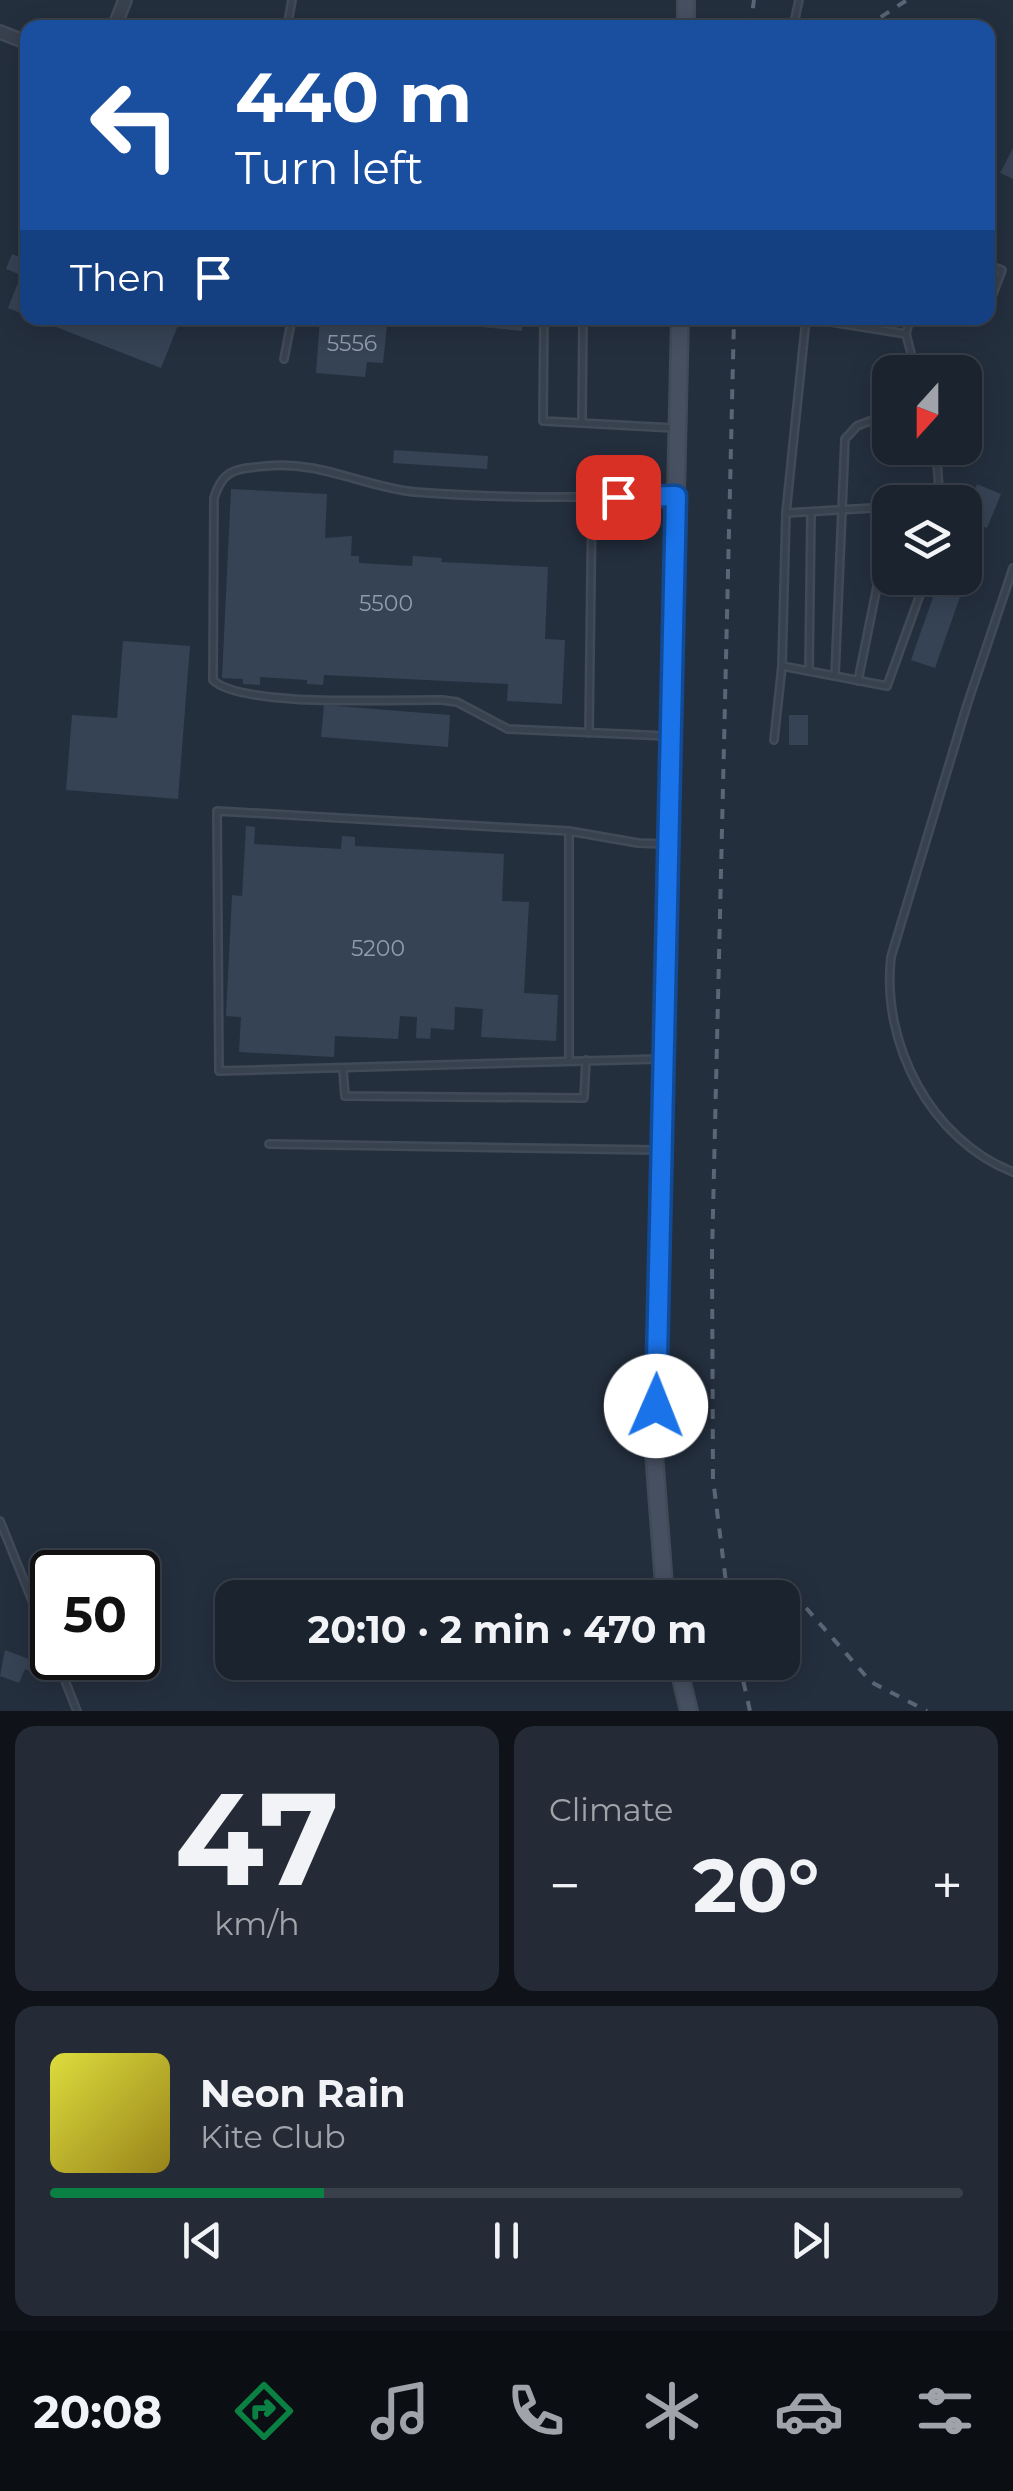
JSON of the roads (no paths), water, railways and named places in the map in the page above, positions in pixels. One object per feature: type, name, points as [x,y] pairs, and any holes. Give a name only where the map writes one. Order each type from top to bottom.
[{"type":"main road","points":[[664,1580],[654,1453],[680,325]]},
{"type":"main road","points":[[681,1680],[689,1711]]},
{"type":"lane","points":[[995,268],[1002,270],[995,288]]},
{"type":"lane","points":[[284,359],[291,325]]},
{"type":"lane","points":[[544,325],[543,421],[677,428]]},
{"type":"lane","points":[[582,422],[583,325]]},
{"type":"lane","points":[[774,740],[782,666],[786,513],[805,325]]},
{"type":"lane","points":[[850,325],[906,334]]},
{"type":"lane","points":[[908,325],[906,334],[912,355]]},
{"type":"lane","points":[[834,676],[845,439],[857,426],[872,420]]},
{"type":"lane","points":[[670,736],[508,730],[457,702],[258,697],[220,687],[213,680],[214,498],[219,482],[229,472],[271,465],[329,469],[412,491],[592,498],[676,496]]},
{"type":"lane","points":[[589,734],[592,498]]},
{"type":"lane","points":[[786,513],[872,508]]},
{"type":"lane","points":[[809,671],[811,512]]},
{"type":"lane","points":[[1013,568],[962,722],[888,982],[890,1008],[904,1052],[940,1122],[962,1144],[990,1163],[1013,1172]]},
{"type":"lane","points":[[858,680],[875,595]]},
{"type":"lane","points":[[782,666],[888,686],[920,595]]},
{"type":"lane","points":[[662,1059],[219,1071],[217,811],[569,831],[638,844],[668,844]]},
{"type":"lane","points":[[569,831],[569,1060]]},
{"type":"lane","points":[[343,1070],[345,1096],[584,1098],[586,1060]]},
{"type":"lane","points":[[269,1144],[660,1150]]},
{"type":"lane","points":[[0,1521],[30,1595]]},
{"type":"lane","points":[[65,1680],[78,1711]]},
{"type":"railway","points":[[751,20],[754,0]]},
{"type":"railway","points":[[876,20],[907,0]]},
{"type":"railway","points":[[726,1580],[713,1479],[712,1255],[734,325]]},
{"type":"railway","points":[[800,1601],[871,1682],[927,1711]]},
{"type":"railway","points":[[743,1680],[750,1711]]}]
